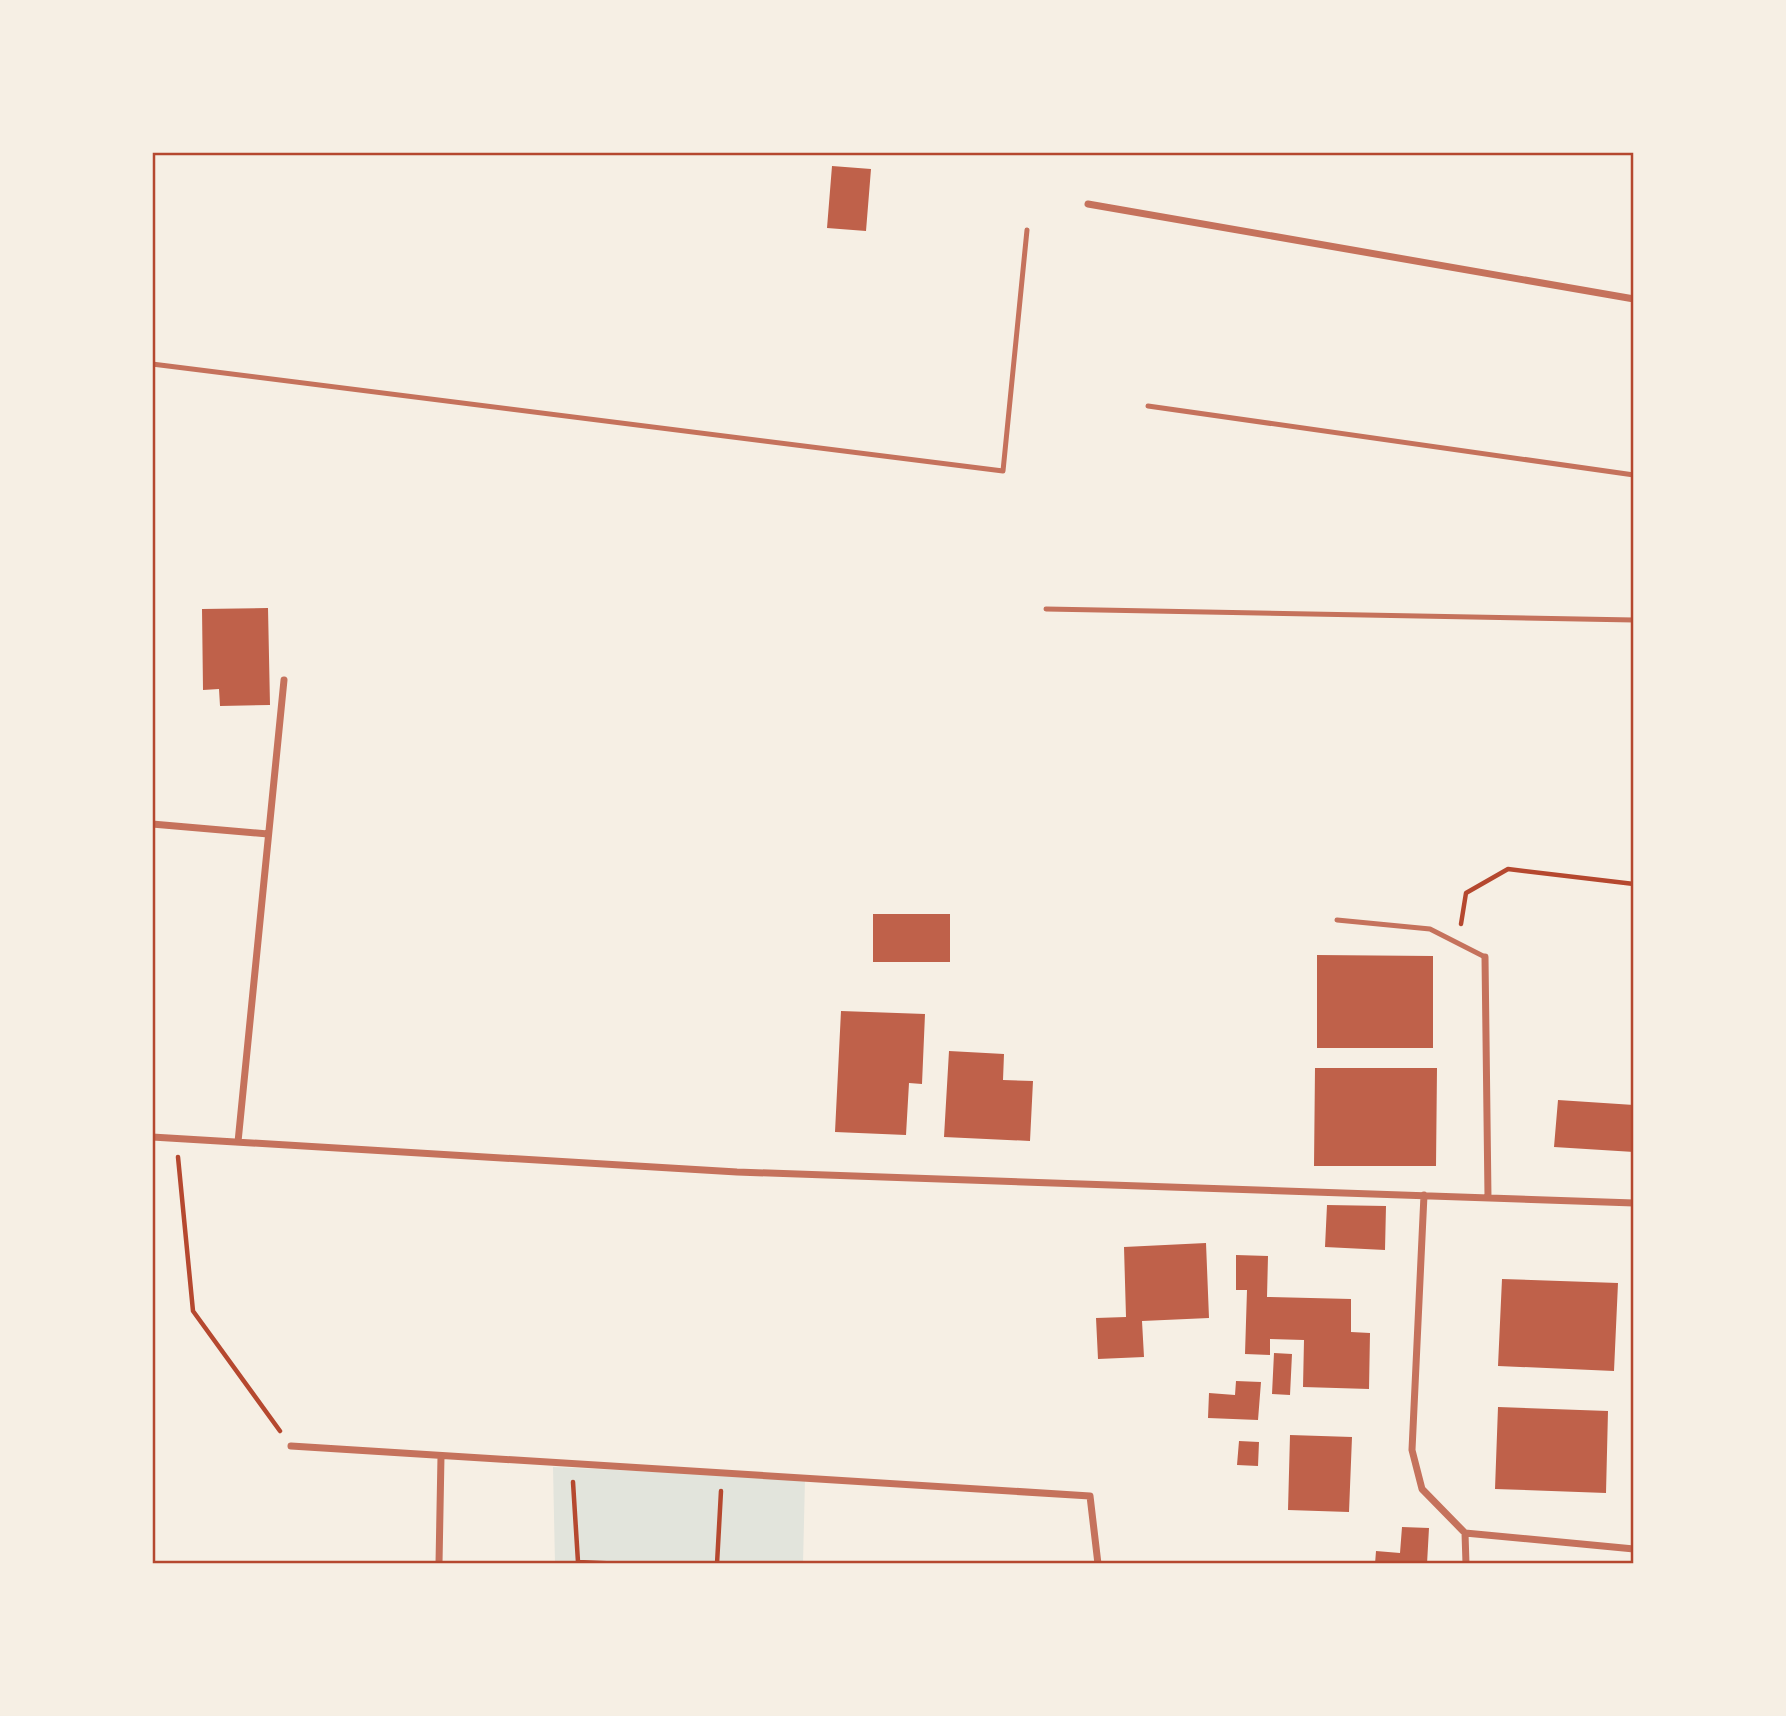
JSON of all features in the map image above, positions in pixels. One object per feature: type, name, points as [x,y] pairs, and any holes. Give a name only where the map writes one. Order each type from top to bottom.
[{"type":"street","points":[[1088,204],[1634,299]]},
{"type":"street","points":[[238,1142],[284,680]]},
{"type":"street","points":[[152,824],[268,834]]},
{"type":"street","points":[[1485,957],[1488,1198]]},
{"type":"street","points":[[152,1138],[737,1171],[1634,1203]]},
{"type":"street","points":[[1424,1195],[1412,1450],[1422,1489],[1465,1533],[1634,1549]]},
{"type":"street","points":[[291,1446],[1090,1496],[1098,1564]]},
{"type":"street","points":[[439,1564],[441,1456]]},
{"type":"street","points":[[1465,1533],[1466,1564]]},
{"type":"lane","points":[[152,364],[1003,471],[1027,230]]},
{"type":"lane","points":[[1148,405],[1634,475]]},
{"type":"lane","points":[[1046,609],[1634,620]]},
{"type":"lane","points":[[1337,920],[1430,929],[1485,957]]},
{"type":"path","points":[[1457,943],[1466,893],[1508,869],[1634,884]]},
{"type":"path","points":[[176,1139],[193,1311],[291,1446]]},
{"type":"path","points":[[572,1464],[578,1562],[624,1564]]},
{"type":"path","points":[[718,1564],[721,1473]]},
{"type":"shaded area","points":[[553,1467],[805,1479],[803,1564],[555,1564]]},
{"type":"building","points":[[832,166],[871,169],[866,231],[827,228]]},
{"type":"building","points":[[268,608],[270,705],[220,706],[219,689],[203,690],[202,609]]},
{"type":"building","points":[[873,914],[950,914],[950,962],[873,962]]},
{"type":"building","points":[[1317,955],[1433,956],[1433,1048],[1317,1048]]},
{"type":"building","points":[[841,1011],[925,1014],[922,1084],[909,1083],[906,1135],[835,1132]]},
{"type":"building","points":[[949,1051],[1004,1054],[1003,1080],[1033,1081],[1030,1141],[944,1137]]},
{"type":"building","points":[[1315,1068],[1437,1068],[1436,1166],[1314,1166]]},
{"type":"building","points":[[1558,1100],[1634,1105],[1634,1152],[1554,1147]]},
{"type":"building","points":[[1327,1205],[1386,1206],[1385,1250],[1325,1247]]},
{"type":"building","points":[[1206,1243],[1209,1318],[1142,1321],[1144,1357],[1098,1359],[1096,1318],[1126,1317],[1124,1247]]},
{"type":"building","points":[[1236,1255],[1268,1256],[1267,1297],[1351,1299],[1351,1332],[1370,1333],[1369,1389],[1303,1387],[1304,1340],[1270,1339],[1270,1355],[1245,1354],[1247,1290],[1236,1290]]},
{"type":"building","points":[[1502,1279],[1618,1283],[1614,1371],[1498,1366]]},
{"type":"building","points":[[1274,1353],[1292,1354],[1290,1395],[1272,1394]]},
{"type":"building","points":[[1236,1381],[1261,1382],[1258,1420],[1208,1418],[1209,1393],[1235,1395]]},
{"type":"building","points":[[1498,1407],[1608,1411],[1606,1493],[1495,1489]]},
{"type":"building","points":[[1290,1435],[1352,1437],[1349,1512],[1288,1510]]},
{"type":"building","points":[[1239,1441],[1259,1442],[1258,1466],[1237,1465]]},
{"type":"building","points":[[1402,1527],[1429,1528],[1427,1564],[1375,1564],[1376,1551],[1400,1553]]}]
